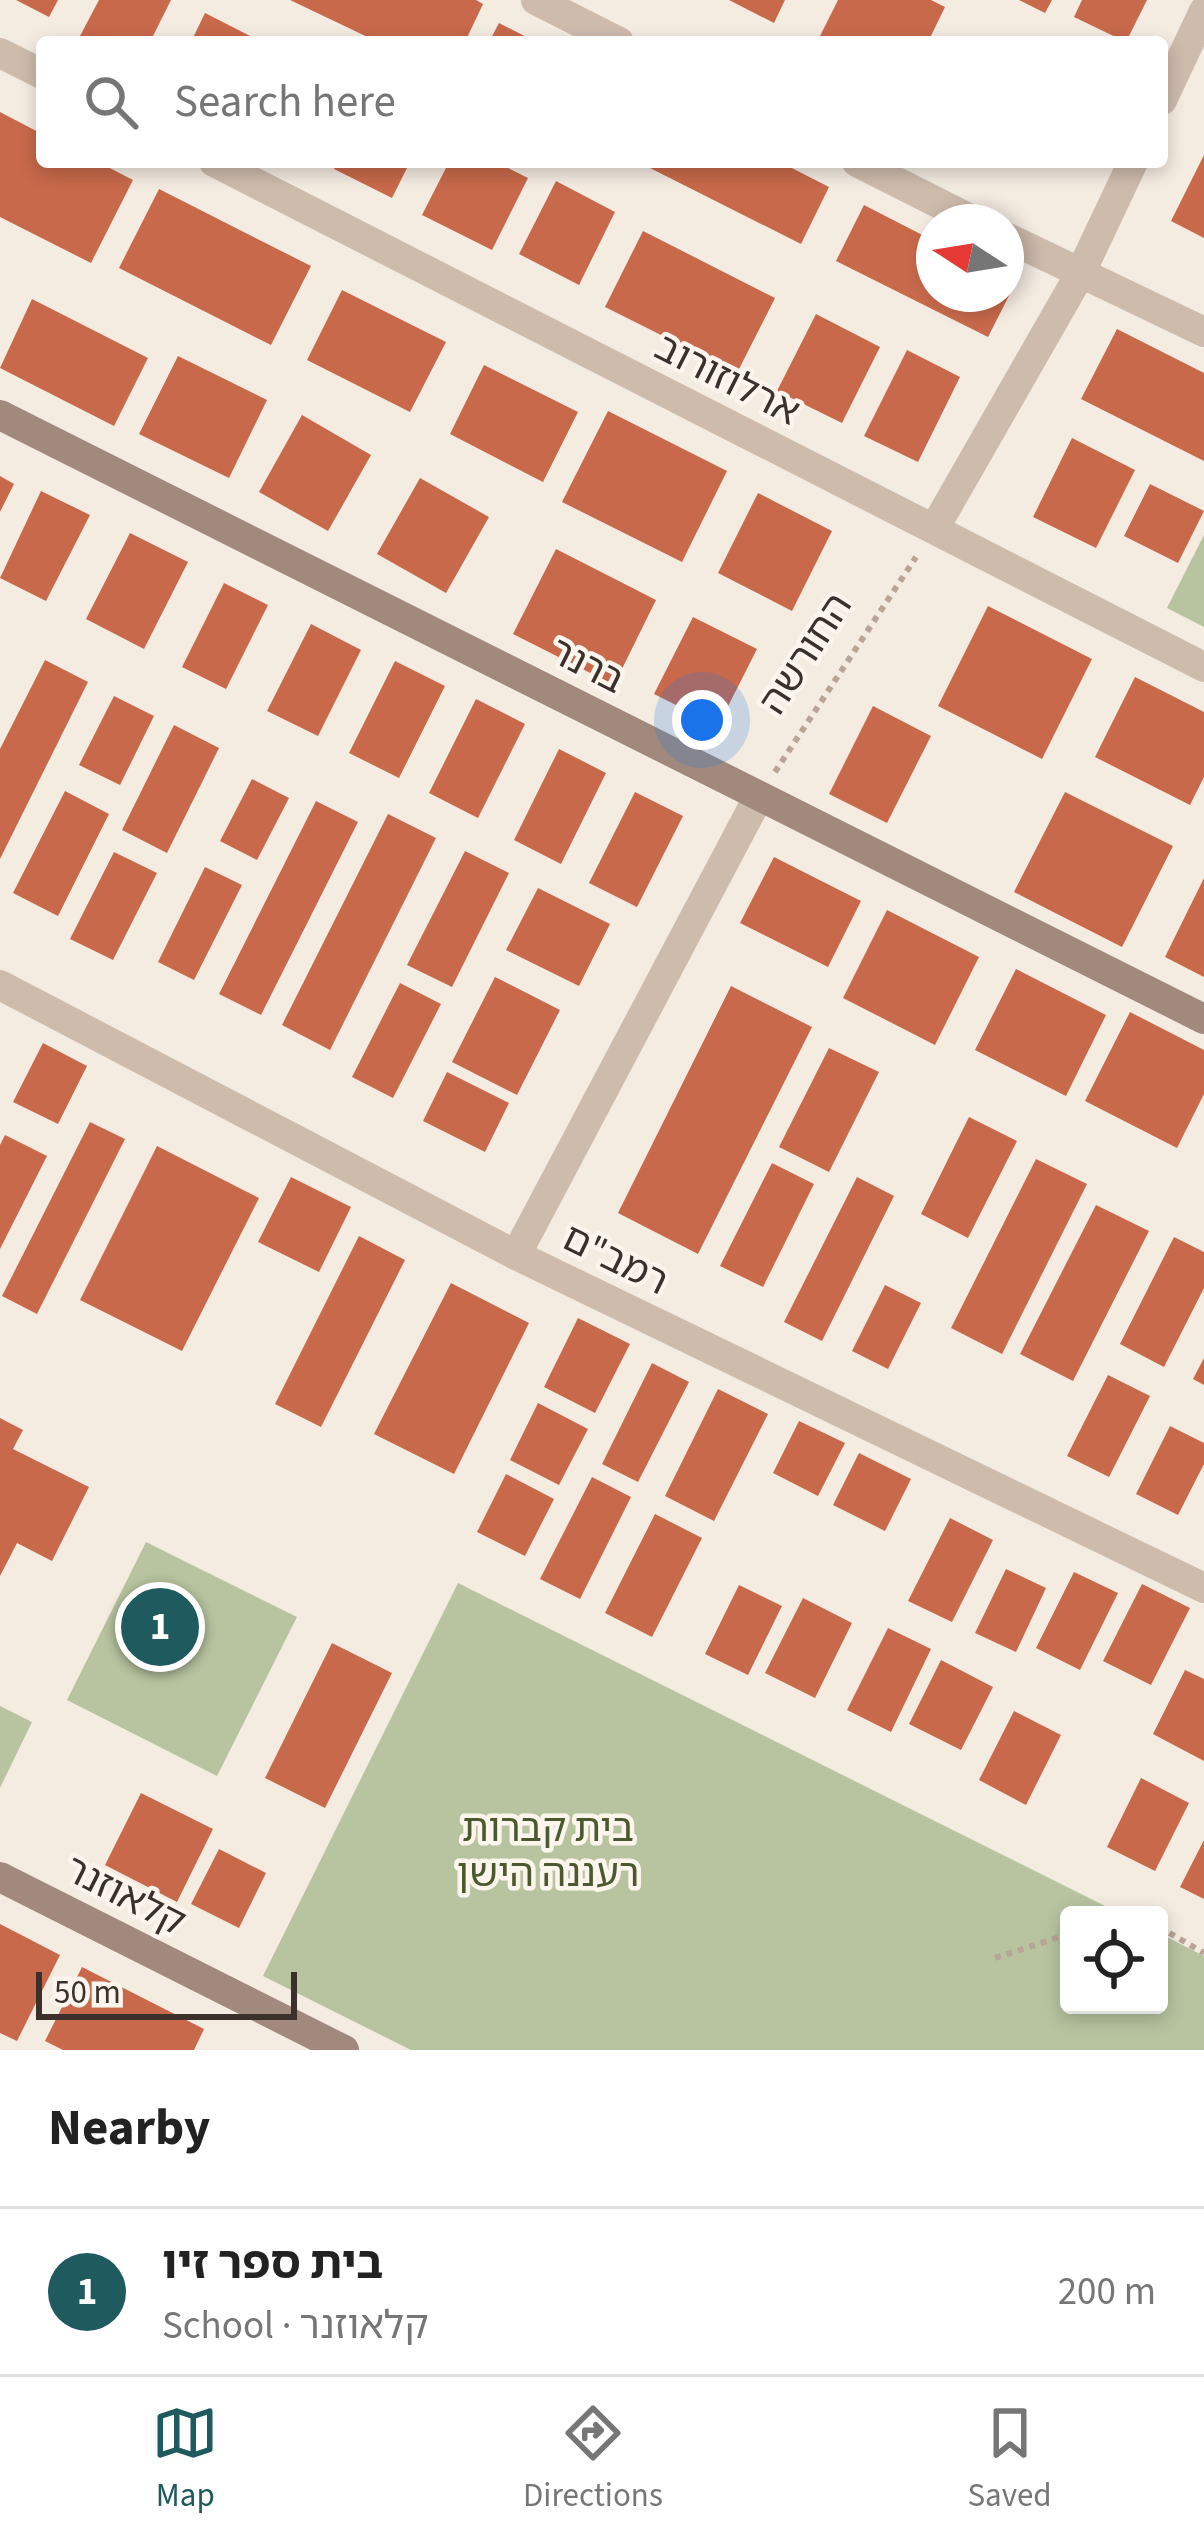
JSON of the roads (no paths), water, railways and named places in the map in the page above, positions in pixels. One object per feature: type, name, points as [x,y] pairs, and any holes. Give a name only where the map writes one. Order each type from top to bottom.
[{"type":"street","points":[[536,0],[607,36]]},
{"type":"street","points":[[1168,87],[1204,11]]},
{"type":"street","points":[[0,53],[36,71]]},
{"type":"street","name":"ארלוזורוב","points":[[226,168],[1204,667]]},
{"type":"street","points":[[869,168],[940,204]]},
{"type":"street","points":[[934,529],[1080,274],[1130,168]]},
{"type":"street","points":[[1024,246],[1204,332]]},
{"type":"street","name":"ברנר","points":[[0,415],[1204,1019]]},
{"type":"street","points":[[516,1255],[759,796]]},
{"type":"street","name":"רמב\"ם","points":[[0,985],[516,1255],[1204,1588]]},
{"type":"street","name":"קלאוזנר","points":[[0,1876],[344,2050]]},
{"type":"place","name":"בית ספר זיו","points":[[160,1627]]},
{"type":"park label","name":"בית קברות רעננה הישן","points":[[548,1852]]}]
